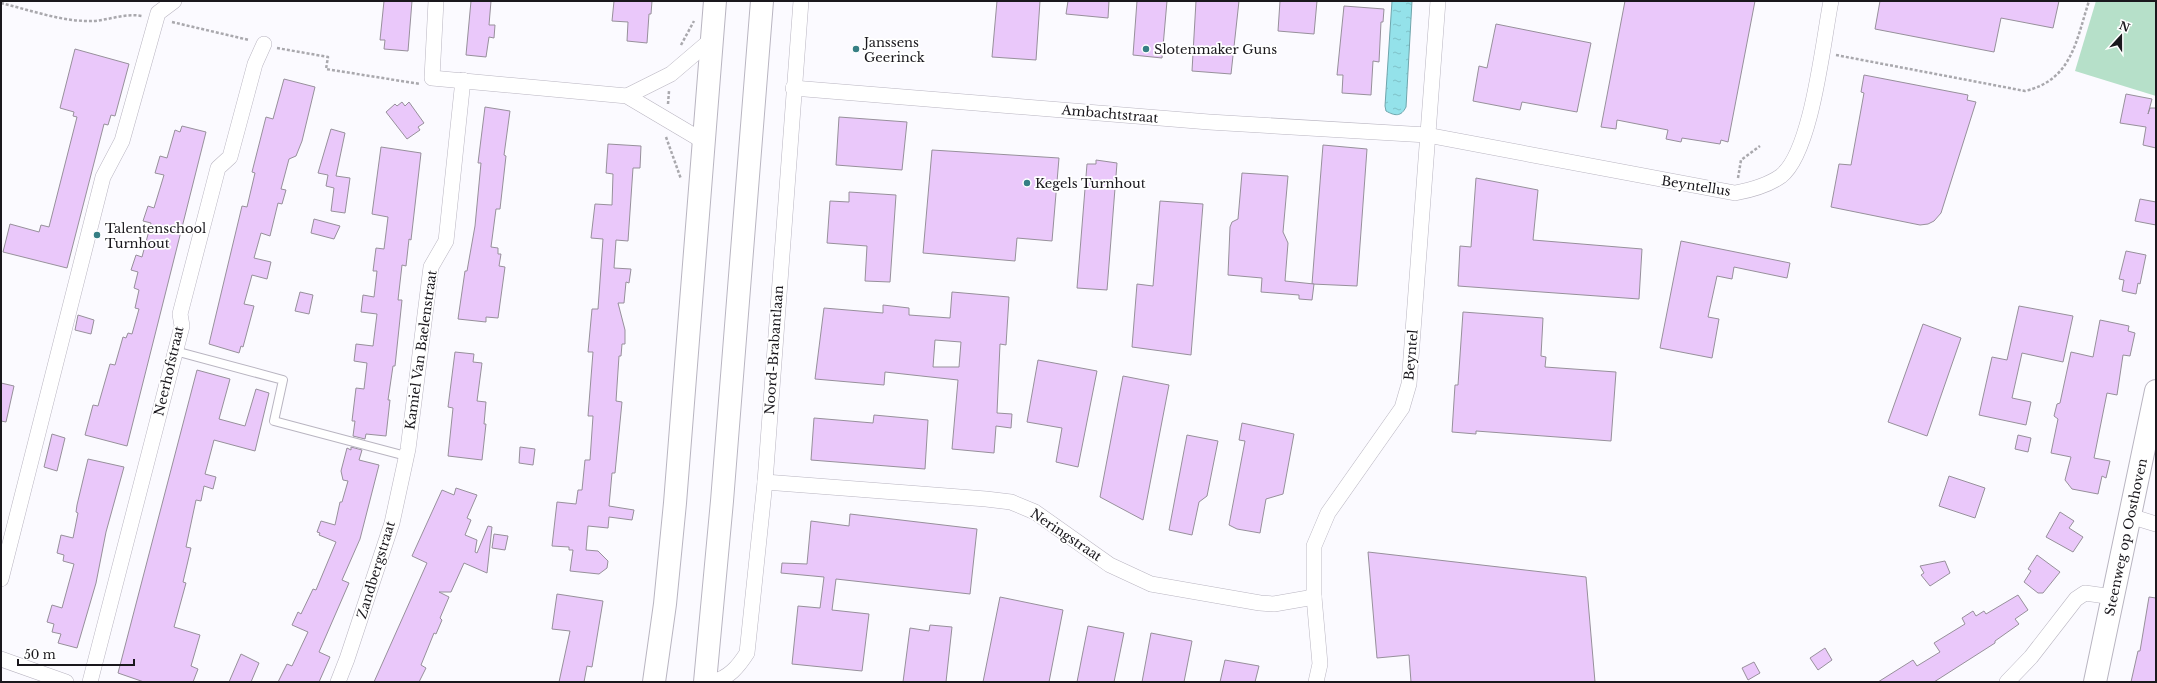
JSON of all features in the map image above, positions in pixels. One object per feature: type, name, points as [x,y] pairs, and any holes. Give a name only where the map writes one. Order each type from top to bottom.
[{"type":"main road","points":[[654,682],[665,604],[673,526],[715,1]]},
{"type":"main road","points":[[705,682],[722,501],[762,1]]},
{"type":"main road","name":"Steenweg op Oosthoven","points":[[2095,682],[2156,391]]},
{"type":"street","points":[[1,579],[102,177],[122,141],[158,13],[174,1]]},
{"type":"street","points":[[436,1],[432,78],[627,96],[704,141]]},
{"type":"street","name":"Noord-Brabantlaan","points":[[712,682],[723,680],[732,672],[747,653],[765,482],[793,88],[801,1]]},
{"type":"street","name":"Beyntel","points":[[1316,682],[1320,664],[1314,597],[1314,546],[1328,513],[1402,408],[1409,384],[1438,1]]},
{"type":"street","name":"Beyntellus","points":[[1428,135],[1720,192],[1735,193],[1759,188],[1781,175],[1792,163],[1801,146],[1808,126],[1831,1]]},
{"type":"street","points":[[627,96],[671,74],[712,39]]},
{"type":"street","name":"Neerhofstraat","points":[[90,682],[182,326],[180,314],[218,168],[230,157],[255,64],[264,44]]},
{"type":"street","name":"Kamiel Van Baelenstraat","points":[[406,456],[431,267],[446,241],[463,80]]},
{"type":"street","name":"Ambachtstraat","points":[[793,88],[1209,122],[1428,135]]},
{"type":"street","name":"Zandbergstraat","points":[[338,682],[392,523],[406,456]]},
{"type":"street","name":"Neringstraat","points":[[765,482],[986,498],[1011,502],[1035,512],[1110,565],[1151,584],[1260,603],[1274,604],[1314,597]]},
{"type":"street","points":[[2130,516],[2156,524]]},
{"type":"street","points":[[2007,682],[2031,658],[2076,599],[2085,593],[2113,597]]},
{"type":"street","points":[[1,659],[66,682]]},
{"type":"lane","points":[[175,351],[282,380],[274,421],[406,456]]},
{"type":"path","points":[[1821,52],[2025,91],[2042,87],[2056,77],[2071,59],[2089,1]]},
{"type":"path","points":[[1,3],[73,20],[94,21],[135,14],[264,44],[278,49],[328,57],[326,69],[416,84],[427,84],[432,78]]},
{"type":"path","points":[[681,181],[679,168],[665,135],[673,57],[689,32],[695,18]]},
{"type":"path","points":[[1735,193],[1741,160],[1760,146]]},
{"type":"green space","points":[[2096,1],[2156,1],[2156,96],[2075,71]]},
{"type":"water","points":[[1392,1],[1412,1],[1406,107],[1402,113],[1398,115],[1386,111],[1385,106]]},
{"type":"building","points":[[384,1],[412,1],[408,51],[384,49],[385,40],[380,40]]},
{"type":"building","points":[[471,1],[491,1],[489,25],[495,25],[494,38],[489,37],[486,57],[466,55]]},
{"type":"building","points":[[614,1],[652,1],[651,14],[649,14],[647,43],[627,41],[628,22],[612,21]]},
{"type":"building","points":[[997,1],[1040,1],[1036,60],[992,57]]},
{"type":"building","points":[[1068,1],[1109,1],[1108,18],[1066,14]]},
{"type":"building","points":[[1137,1],[1167,1],[1162,58],[1133,55]]},
{"type":"building","points":[[1196,1],[1239,1],[1231,74],[1192,71]]},
{"type":"building","points":[[1280,1],[1317,1],[1314,34],[1278,31]]},
{"type":"building","points":[[1625,1],[1755,1],[1728,142],[1721,140],[1720,144],[1682,138],[1681,142],[1666,139],[1668,130],[1617,120],[1616,129],[1601,127]]},
{"type":"building","points":[[1880,1],[2059,1],[2053,28],[2001,18],[1994,52],[1875,29]]},
{"type":"building","points":[[1344,6],[1384,9],[1383,22],[1381,22],[1379,62],[1373,61],[1371,95],[1342,93],[1343,75],[1337,75]]},
{"type":"building","points":[[1496,24],[1591,43],[1577,112],[1522,102],[1520,110],[1473,101],[1479,66],[1487,68]]},
{"type":"building","name":"Talentenschool Turnhout","points":[[75,49],[129,64],[115,116],[111,115],[108,125],[104,124],[67,268],[3,252],[10,224],[39,232],[41,225],[49,227],[77,117],[73,116],[74,112],[60,108]]},
{"type":"building","points":[[1864,75],[1968,95],[1967,100],[1976,102],[1941,213],[1934,221],[1928,224],[1920,225],[1831,207],[1839,164],[1851,165],[1864,93],[1861,92]]},
{"type":"building","points":[[284,79],[315,87],[302,141],[296,156],[289,159],[281,189],[286,190],[282,204],[278,203],[270,236],[261,233],[254,258],[271,262],[267,279],[252,275],[244,304],[254,306],[243,347],[241,346],[239,353],[209,344],[242,206],[247,207],[255,173],[252,172],[266,117],[273,119]]},
{"type":"building","points":[[2126,94],[2152,99],[2148,114],[2150,108],[2156,108],[2156,148],[2143,145],[2146,127],[2120,123]]},
{"type":"building","points":[[402,102],[405,106],[409,102],[424,123],[418,127],[420,130],[407,139],[386,112],[395,104],[397,106]]},
{"type":"building","points":[[485,107],[510,111],[504,155],[506,156],[500,209],[496,209],[491,247],[498,248],[498,254],[501,254],[499,266],[505,267],[498,318],[486,317],[486,322],[458,319],[465,271],[467,271],[475,226],[481,163],[478,163]]},
{"type":"building","points":[[839,117],[907,122],[902,170],[836,165]]},
{"type":"building","points":[[182,126],[206,132],[127,446],[85,435],[93,405],[98,406],[110,364],[115,365],[123,337],[126,338],[128,333],[132,334],[139,309],[135,308],[139,290],[134,288],[138,272],[131,270],[136,255],[142,257],[151,223],[143,221],[148,206],[154,208],[164,175],[155,173],[160,156],[167,158],[175,130],[180,132]]},
{"type":"building","points":[[331,129],[345,133],[336,176],[350,178],[345,213],[331,211],[334,188],[326,186],[328,175],[318,173]]},
{"type":"building","points":[[608,144],[641,146],[640,168],[633,168],[628,241],[616,240],[614,268],[631,269],[629,283],[626,282],[624,303],[618,303],[625,330],[625,344],[622,344],[621,356],[619,356],[616,401],[622,402],[615,473],[612,473],[609,506],[634,510],[632,520],[609,517],[608,528],[588,526],[586,550],[598,551],[608,561],[607,568],[599,574],[570,571],[573,550],[569,550],[569,547],[552,546],[557,502],[576,504],[578,490],[582,490],[585,460],[590,460],[593,416],[588,416],[593,352],[588,352],[592,309],[598,309],[603,239],[591,238],[595,204],[612,205],[613,174],[606,173]]},
{"type":"building","points":[[1323,145],[1367,149],[1357,286],[1312,284]]},
{"type":"building","points":[[381,147],[421,153],[411,240],[409,239],[406,266],[402,265],[398,300],[402,300],[395,366],[393,366],[388,400],[390,400],[386,436],[366,434],[365,439],[353,436],[355,421],[352,421],[356,388],[364,389],[367,363],[354,361],[356,344],[373,346],[377,314],[361,312],[363,295],[374,297],[377,271],[373,271],[376,248],[384,249],[388,217],[372,214]]},
{"type":"building","points":[[932,150],[1059,158],[1052,241],[1017,238],[1015,261],[923,253]]},
{"type":"building","points":[[1096,160],[1117,163],[1107,290],[1077,288],[1087,164],[1096,164]]},
{"type":"building","points":[[1242,173],[1288,176],[1283,232],[1288,243],[1285,281],[1314,284],[1312,300],[1299,299],[1299,295],[1261,292],[1262,278],[1228,275],[1230,227],[1232,222],[1238,219]]},
{"type":"building","points":[[1476,178],[1538,190],[1533,240],[1642,249],[1639,299],[1458,286],[1460,246],[1471,247]]},
{"type":"building","points":[[849,192],[896,195],[890,282],[865,281],[867,246],[827,243],[830,201],[849,202]]},
{"type":"building","points":[[2140,199],[2156,202],[2156,225],[2135,221]]},
{"type":"building","points":[[1160,201],[1203,204],[1191,355],[1132,347],[1137,284],[1153,286]]},
{"type":"building","points":[[314,219],[340,226],[334,239],[311,233]]},
{"type":"building","points":[[1681,241],[1790,263],[1787,278],[1734,267],[1732,279],[1717,276],[1708,317],[1719,319],[1712,358],[1660,348]]},
{"type":"building","points":[[2126,251],[2146,255],[2140,284],[2138,283],[2136,294],[2122,291],[2124,280],[2119,279]]},
{"type":"building","points":[[300,292],[313,295],[309,314],[295,311]]},
{"type":"building","points":[[952,292],[1009,297],[1006,345],[1000,344],[997,413],[1012,414],[1011,428],[996,426],[994,453],[952,449],[958,380],[885,372],[884,385],[815,379],[824,308],[883,313],[883,305],[909,308],[909,315],[950,318]],"holes":[[[935,340],[961,342],[959,367],[933,367]]]},
{"type":"building","points":[[2019,306],[2073,316],[2063,362],[2022,353],[2012,398],[2031,402],[2026,425],[1979,415],[1992,357],[2007,360]]},
{"type":"building","points":[[1463,312],[1543,318],[1541,356],[1546,357],[1545,367],[1616,372],[1611,441],[1476,431],[1476,434],[1452,432],[1455,385],[1458,385]]},
{"type":"building","points":[[78,315],[94,320],[91,334],[75,330]]},
{"type":"building","points":[[2100,320],[2129,326],[2128,331],[2135,333],[2130,356],[2123,355],[2117,395],[2107,393],[2094,458],[2110,461],[2106,478],[2102,476],[2098,494],[2072,489],[2065,480],[2071,457],[2051,453],[2058,419],[2054,416],[2057,404],[2060,403],[2071,352],[2093,357]]},
{"type":"building","points":[[1923,324],[1961,338],[1927,436],[1888,422]]},
{"type":"building","points":[[455,352],[474,354],[473,362],[482,363],[477,401],[486,402],[484,424],[486,424],[482,460],[448,456],[453,408],[448,407]]},
{"type":"building","points":[[1038,360],[1097,371],[1078,467],[1056,462],[1062,428],[1027,422]]},
{"type":"building","points":[[197,370],[230,379],[219,419],[245,426],[256,389],[269,393],[255,451],[214,440],[205,474],[216,477],[213,489],[204,486],[201,501],[196,500],[186,547],[191,548],[183,582],[186,583],[174,627],[200,635],[191,666],[198,669],[193,682],[144,682],[118,673]]},
{"type":"building","points":[[1123,376],[1169,385],[1143,520],[1100,497]]},
{"type":"building","points":[[1,383],[14,386],[6,422],[1,421]]},
{"type":"building","points":[[874,415],[928,420],[925,469],[811,460],[814,418],[873,423]]},
{"type":"building","points":[[1242,423],[1294,434],[1283,494],[1266,499],[1260,533],[1237,529],[1229,525],[1245,441],[1239,440]]},
{"type":"building","points":[[52,434],[65,438],[57,471],[44,467]]},
{"type":"building","points":[[1187,435],[1218,441],[1207,496],[1199,502],[1192,535],[1169,530]]},
{"type":"building","points":[[2018,435],[2031,438],[2028,452],[2015,449]]},
{"type":"building","points":[[351,447],[362,450],[359,460],[379,465],[360,539],[342,580],[349,583],[319,652],[330,657],[319,682],[278,682],[287,664],[292,666],[308,632],[292,625],[298,612],[301,614],[313,589],[316,590],[336,542],[319,535],[320,533],[317,532],[321,521],[335,525],[340,502],[342,502],[348,481],[343,480],[341,471],[347,448],[351,450]]},
{"type":"building","points":[[520,447],[535,449],[533,465],[519,463]]},
{"type":"building","points":[[88,459],[124,467],[106,532],[96,583],[77,648],[58,643],[61,634],[52,632],[54,624],[47,622],[52,605],[62,608],[74,564],[63,561],[64,555],[57,553],[61,535],[73,538],[78,513],[76,512],[77,505]]},
{"type":"building","points":[[1949,476],[1985,488],[1975,518],[1939,506]]},
{"type":"building","points":[[456,488],[477,495],[467,518],[471,520],[465,535],[477,540],[475,552],[477,553],[488,526],[492,527],[487,573],[464,563],[451,592],[439,592],[449,597],[440,618],[442,620],[436,634],[434,633],[421,665],[426,668],[419,682],[374,682],[427,563],[412,556],[442,490],[454,495]]},
{"type":"building","points":[[2060,512],[2074,521],[2069,528],[2083,537],[2073,552],[2046,537]]},
{"type":"building","points":[[850,514],[977,529],[970,594],[836,579],[832,610],[869,614],[862,671],[792,664],[798,606],[820,608],[824,577],[781,573],[782,563],[807,564],[811,521],[849,526]]},
{"type":"building","points":[[494,534],[508,536],[505,550],[492,548]]},
{"type":"building","points":[[1368,552],[1586,577],[1595,682],[1411,682],[1409,655],[1377,658]]},
{"type":"building","points":[[2037,555],[2060,572],[2043,593],[2038,593],[2024,582],[2031,571],[2028,569]]},
{"type":"building","points":[[1945,561],[1950,573],[1930,586],[1921,575],[1924,573],[1920,566]]},
{"type":"building","points":[[557,594],[603,601],[592,667],[587,666],[584,682],[559,682],[570,631],[552,629]]},
{"type":"building","points":[[2018,595],[2028,610],[2015,619],[2019,624],[1995,641],[1995,643],[1934,682],[1878,682],[1913,660],[1917,666],[1940,652],[1934,643],[1965,624],[1962,618],[1973,611],[1976,616],[1984,611],[1986,614]]},
{"type":"building","points":[[1000,597],[1063,610],[1049,682],[983,682]]},
{"type":"building","points":[[2149,597],[2156,598],[2156,682],[2131,682],[2138,651],[2140,651]]},
{"type":"building","points":[[930,625],[952,627],[946,682],[903,682],[910,628],[929,631]]},
{"type":"building","points":[[1088,626],[1124,633],[1114,682],[1077,682]]},
{"type":"building","points":[[1151,633],[1192,641],[1184,682],[1142,682]]},
{"type":"building","points":[[1825,648],[1832,660],[1818,670],[1810,658]]},
{"type":"building","points":[[241,654],[259,663],[251,682],[229,682]]},
{"type":"building","points":[[1225,660],[1259,666],[1255,682],[1220,682]]},
{"type":"building","points":[[1754,662],[1760,673],[1748,680],[1742,668]]},
{"type":"place","name":"Janssens Geerinck","points":[[856,49]]},
{"type":"place","name":"Slotenmaker Guns","points":[[1146,49]]},
{"type":"place","name":"Kegels Turnhout","points":[[1027,183]]},
{"type":"place","name":"Talentenschool Turnhout","points":[[97,235]]}]
